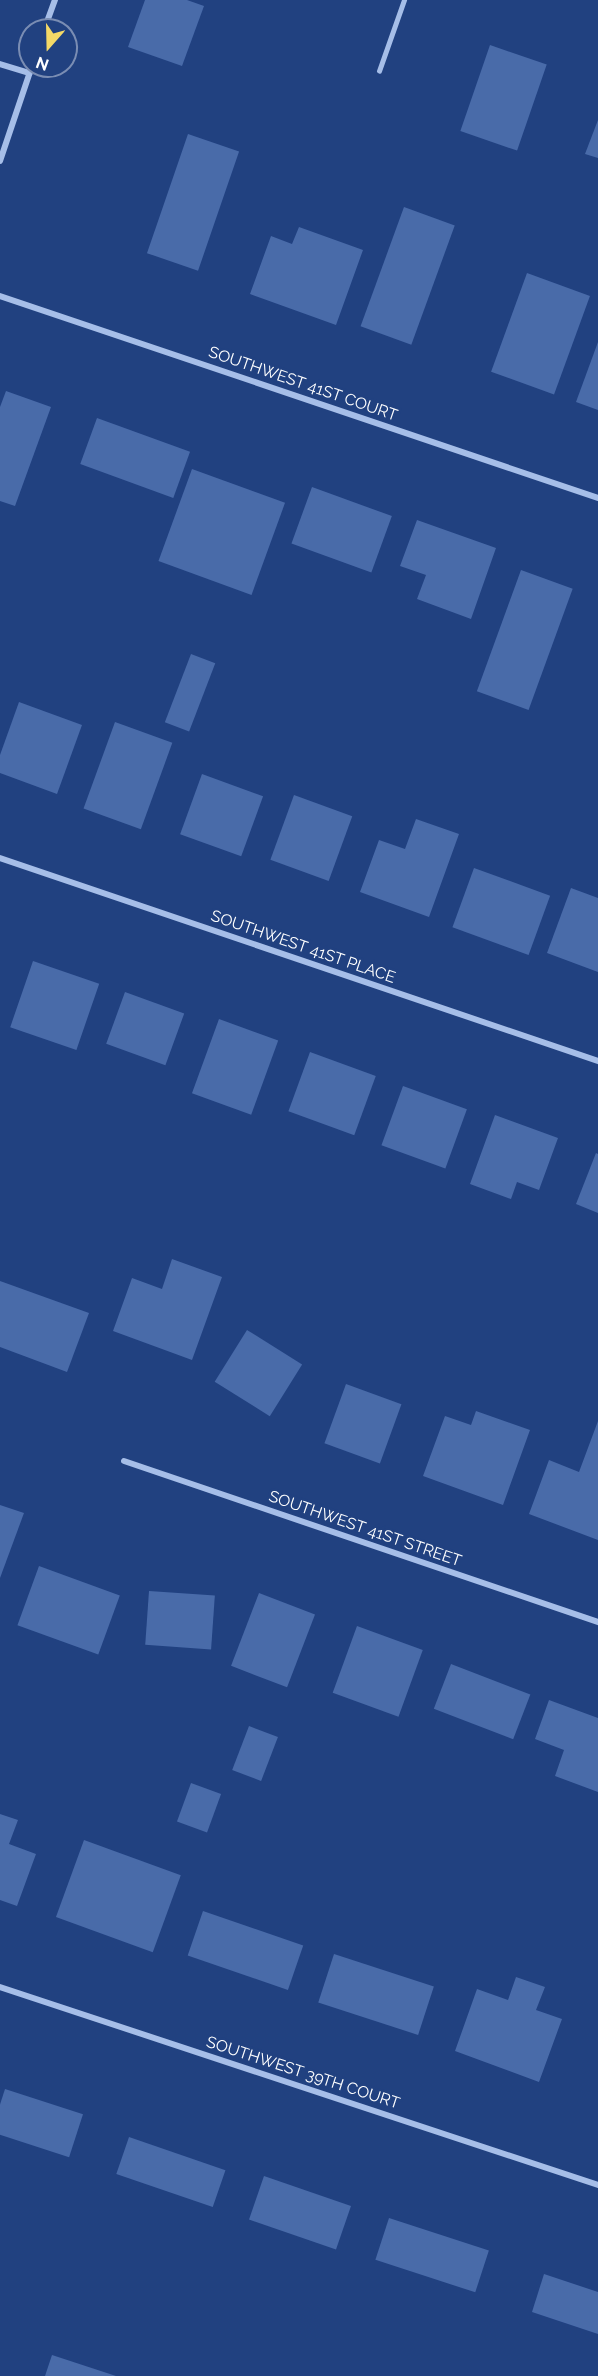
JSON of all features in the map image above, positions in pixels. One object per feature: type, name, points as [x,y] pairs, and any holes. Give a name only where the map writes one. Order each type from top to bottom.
[{"type":"street","points":[[48,18],[54,0]]},
{"type":"street","points":[[0,64],[18,67]]},
{"type":"street","points":[[0,161],[28,78]]},
{"type":"street","name":"SOUTHWEST 41ST COURT","points":[[0,296],[598,498]]},
{"type":"street","name":"SOUTHWEST 41ST PLACE","points":[[0,858],[598,1061]]},
{"type":"street","name":"SOUTHWEST 41ST STREET","points":[[124,1461],[598,1622]]},
{"type":"street","name":"SOUTHWEST 39TH COURT","points":[[0,1986],[598,2185]]},
{"type":"lane","points":[[379,71],[404,0]]},
{"type":"building","points":[[145,0],[187,0],[204,6],[182,66],[128,47]]},
{"type":"building","points":[[490,45],[547,65],[517,151],[460,131]]},
{"type":"building","points":[[598,120],[598,158],[585,154]]},
{"type":"building","points":[[188,134],[239,152],[198,271],[147,253]]},
{"type":"building","points":[[404,207],[455,225],[411,345],[361,326]]},
{"type":"building","points":[[299,227],[363,250],[336,325],[250,294],[271,236],[292,244]]},
{"type":"building","points":[[527,273],[590,296],[554,395],[491,372]]},
{"type":"building","points":[[598,342],[598,410],[576,402]]},
{"type":"building","points":[[6,391],[51,407],[15,506],[0,501],[0,407]]},
{"type":"building","points":[[97,418],[190,452],[173,498],[80,464]]},
{"type":"building","points":[[192,469],[285,503],[252,595],[158,561]]},
{"type":"building","points":[[312,487],[392,516],[371,572],[291,543]]},
{"type":"building","points":[[417,520],[496,548],[471,619],[417,599],[426,575],[400,566]]},
{"type":"building","points":[[521,570],[573,589],[529,710],[477,691]]},
{"type":"building","points":[[191,654],[215,663],[189,731],[165,722]]},
{"type":"building","points":[[19,702],[82,725],[57,794],[0,773],[0,755]]},
{"type":"building","points":[[115,722],[172,743],[141,829],[84,808]]},
{"type":"building","points":[[202,774],[263,796],[241,856],[180,834]]},
{"type":"building","points":[[294,795],[352,816],[329,881],[270,860]]},
{"type":"building","points":[[416,819],[459,834],[429,917],[360,892],[379,840],[405,849]]},
{"type":"building","points":[[474,868],[550,896],[529,955],[452,927]]},
{"type":"building","points":[[571,888],[598,898],[598,972],[547,953]]},
{"type":"building","points":[[33,961],[99,984],[76,1050],[10,1027]]},
{"type":"building","points":[[125,992],[184,1014],[165,1065],[106,1044]]},
{"type":"building","points":[[219,1019],[278,1041],[251,1115],[192,1093]]},
{"type":"building","points":[[310,1052],[376,1076],[354,1135],[288,1111]]},
{"type":"building","points":[[403,1086],[467,1109],[445,1168],[381,1145]]},
{"type":"building","points":[[495,1115],[558,1138],[539,1190],[517,1182],[511,1199],[470,1184]]},
{"type":"building","points":[[596,1153],[598,1154],[598,1213],[576,1204]]},
{"type":"building","points":[[172,1259],[222,1277],[192,1360],[113,1331],[132,1278],[162,1289]]},
{"type":"building","points":[[0,1281],[89,1313],[67,1372],[0,1347]]},
{"type":"building","points":[[247,1330],[302,1364],[270,1416],[215,1382]]},
{"type":"building","points":[[346,1384],[401,1404],[380,1463],[324,1443]]},
{"type":"building","points":[[476,1411],[530,1430],[503,1505],[423,1476],[445,1416],[471,1425]]},
{"type":"building","points":[[598,1421],[598,1540],[529,1514],[549,1460],[579,1472]]},
{"type":"building","points":[[0,1505],[24,1513],[0,1578]]},
{"type":"building","points":[[39,1566],[120,1595],[98,1655],[17,1625]]},
{"type":"building","points":[[149,1591],[215,1596],[211,1649],[145,1645]]},
{"type":"building","points":[[259,1593],[315,1615],[287,1687],[231,1666]]},
{"type":"building","points":[[357,1626],[423,1650],[398,1717],[333,1693]]},
{"type":"building","points":[[451,1664],[530,1694],[513,1739],[434,1709]]},
{"type":"building","points":[[549,1700],[598,1718],[598,1792],[555,1776],[564,1750],[535,1739]]},
{"type":"building","points":[[249,1726],[278,1737],[261,1781],[232,1770]]},
{"type":"building","points":[[191,1783],[221,1794],[207,1832],[177,1822]]},
{"type":"building","points":[[0,1814],[18,1820],[9,1844],[36,1854],[17,1906],[0,1900]]},
{"type":"building","points":[[84,1840],[181,1875],[153,1952],[56,1917]]},
{"type":"building","points":[[203,1911],[303,1946],[288,1990],[188,1955]]},
{"type":"building","points":[[334,1954],[434,1986],[418,2035],[318,2003]]},
{"type":"building","points":[[516,1977],[545,1987],[536,2010],[562,2019],[539,2082],[455,2051],[477,1989],[508,2000]]},
{"type":"building","points":[[5,2089],[83,2114],[69,2157],[0,2135],[0,2104]]},
{"type":"building","points":[[129,2137],[225,2170],[213,2207],[116,2174]]},
{"type":"building","points":[[264,2176],[351,2206],[336,2249],[249,2219]]},
{"type":"building","points":[[389,2218],[489,2250],[475,2292],[375,2260]]},
{"type":"building","points":[[544,2274],[598,2292],[598,2334],[532,2312]]},
{"type":"building","points":[[52,2355],[116,2376],[45,2376]]}]
